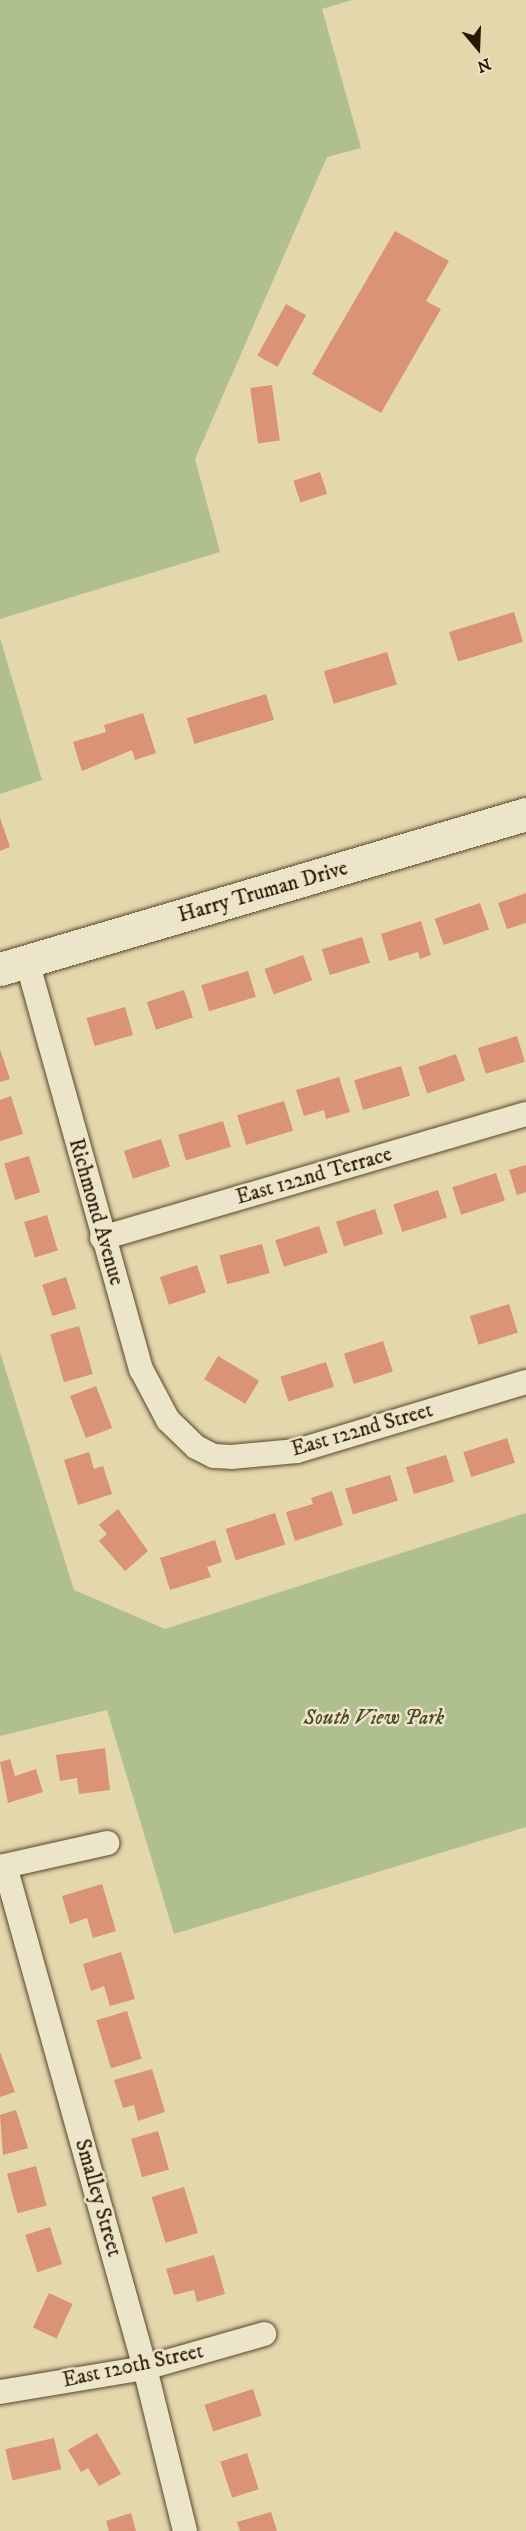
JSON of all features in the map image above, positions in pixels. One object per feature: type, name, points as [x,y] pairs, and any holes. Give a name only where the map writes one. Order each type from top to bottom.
[{"type":"main road","name":"Harry Truman Drive","points":[[13,965],[526,814]]},
{"type":"street","name":"Richmond Avenue","points":[[13,965],[102,1238],[141,1369],[168,1420],[196,1447]]},
{"type":"street","name":"East 122nd Terrace","points":[[102,1238],[526,1114]]},
{"type":"street","name":"East 122nd Street","points":[[196,1447],[214,1456],[231,1457],[297,1451],[526,1382]]},
{"type":"street","points":[[3,1866],[107,1843]]},
{"type":"street","name":"Smalley Street","points":[[3,1866],[146,2368],[185,2531]]},
{"type":"street","name":"East 120th Street","points":[[0,2392],[146,2368],[264,2334]]},
{"type":"green space","points":[[0,0],[352,0],[322,9],[361,148],[327,157],[195,459],[220,552],[0,619]]},
{"type":"green space","points":[[0,638],[42,780],[0,794]]},
{"type":"green space","name":"South View Park","points":[[0,1352],[74,1590],[165,1629],[526,1513],[526,1827],[174,1934],[107,1710],[0,1736]]},
{"type":"building","points":[[395,231],[449,261],[426,301],[441,309],[381,413],[312,374]]},
{"type":"building","points":[[286,304],[306,315],[278,367],[257,356]]},
{"type":"building","points":[[272,385],[280,440],[258,444],[250,388]]},
{"type":"building","points":[[320,472],[327,494],[300,503],[293,481]]},
{"type":"building","points":[[514,612],[523,642],[458,662],[449,632]]},
{"type":"building","points":[[387,652],[397,685],[334,704],[324,671]]},
{"type":"building","points":[[266,694],[274,720],[195,744],[187,718]]},
{"type":"building","points":[[143,713],[156,753],[135,760],[132,750],[82,771],[73,742],[106,732],[104,725]]},
{"type":"building","points":[[0,818],[10,847],[0,851]]},
{"type":"building","points":[[526,893],[526,923],[507,929],[498,903]]},
{"type":"building","points":[[480,903],[489,929],[444,945],[435,919]]},
{"type":"building","points":[[421,921],[431,955],[420,959],[418,952],[389,961],[381,934]]},
{"type":"building","points":[[362,937],[370,963],[330,975],[322,949]]},
{"type":"building","points":[[303,955],[312,980],[274,994],[264,969]]},
{"type":"building","points":[[248,971],[256,997],[209,1011],[201,985]]},
{"type":"building","points":[[184,990],[193,1018],[156,1030],[147,1002]]},
{"type":"building","points":[[125,1007],[133,1035],[95,1046],[87,1018]]},
{"type":"building","points":[[517,1036],[525,1062],[486,1074],[478,1048]]},
{"type":"building","points":[[0,1049],[10,1079],[0,1082]]},
{"type":"building","points":[[456,1054],[465,1080],[427,1093],[418,1067]]},
{"type":"building","points":[[401,1066],[410,1096],[363,1110],[354,1080]]},
{"type":"building","points":[[339,1077],[350,1112],[326,1119],[324,1110],[304,1116],[296,1090]]},
{"type":"building","points":[[11,1096],[23,1134],[0,1141],[0,1100]]},
{"type":"building","points":[[284,1101],[293,1131],[246,1145],[237,1115]]},
{"type":"building","points":[[223,1121],[231,1147],[186,1161],[178,1135]]},
{"type":"building","points":[[161,1139],[170,1167],[133,1179],[124,1151]]},
{"type":"building","points":[[29,1156],[40,1192],[15,1200],[4,1164]]},
{"type":"building","points":[[526,1165],[526,1192],[517,1195],[509,1170]]},
{"type":"building","points":[[496,1173],[505,1201],[461,1215],[452,1187]]},
{"type":"building","points":[[438,1190],[447,1218],[402,1232],[393,1205]]},
{"type":"building","points":[[375,1209],[383,1234],[344,1246],[336,1222]]},
{"type":"building","points":[[47,1215],[58,1250],[35,1257],[24,1222]]},
{"type":"building","points":[[319,1226],[328,1253],[284,1267],[275,1240]]},
{"type":"building","points":[[262,1244],[270,1273],[227,1284],[219,1255]]},
{"type":"building","points":[[197,1265],[206,1293],[169,1305],[160,1277]]},
{"type":"building","points":[[66,1277],[76,1308],[52,1316],[42,1285]]},
{"type":"building","points":[[509,1304],[518,1333],[479,1345],[470,1316]]},
{"type":"building","points":[[79,1326],[93,1374],[64,1382],[50,1334]]},
{"type":"building","points":[[383,1341],[393,1371],[354,1384],[344,1354]]},
{"type":"building","points":[[218,1356],[259,1381],[245,1404],[204,1379]]},
{"type":"building","points":[[326,1362],[334,1387],[288,1402],[280,1377]]},
{"type":"building","points":[[96,1386],[112,1428],[86,1438],[70,1396]]},
{"type":"building","points":[[507,1438],[515,1463],[471,1477],[463,1452]]},
{"type":"building","points":[[89,1452],[94,1469],[103,1466],[112,1494],[78,1505],[64,1460]]},
{"type":"building","points":[[446,1455],[454,1482],[414,1494],[406,1467]]},
{"type":"building","points":[[390,1475],[398,1501],[353,1515],[345,1489]]},
{"type":"building","points":[[332,1491],[343,1525],[295,1541],[286,1512],[313,1504],[311,1498]]},
{"type":"building","points":[[118,1509],[148,1551],[125,1571],[99,1541],[107,1534],[99,1525]]},
{"type":"building","points":[[275,1513],[285,1544],[236,1560],[226,1529]]},
{"type":"building","points":[[215,1540],[222,1562],[207,1567],[211,1577],[170,1590],[160,1558]]},
{"type":"building","points":[[105,1748],[110,1790],[79,1794],[77,1778],[60,1781],[56,1755]]},
{"type":"building","points":[[10,1759],[15,1776],[36,1769],[43,1792],[8,1803],[0,1762]]},
{"type":"building","points":[[102,1884],[116,1931],[93,1938],[87,1918],[70,1924],[62,1896]]},
{"type":"building","points":[[121,1952],[135,1999],[110,2006],[104,1986],[91,1991],[83,1964]]},
{"type":"building","points":[[127,2011],[142,2059],[111,2068],[96,2020]]},
{"type":"building","points":[[0,2052],[15,2092],[0,2097]]},
{"type":"building","points":[[152,2069],[165,2112],[138,2121],[134,2105],[123,2108],[114,2080]]},
{"type":"building","points":[[16,2110],[28,2148],[3,2155],[0,2115]]},
{"type":"building","points":[[158,2131],[169,2169],[142,2177],[131,2139]]},
{"type":"building","points":[[36,2166],[47,2206],[18,2213],[7,2174]]},
{"type":"building","points":[[184,2187],[198,2233],[166,2243],[151,2197]]},
{"type":"building","points":[[50,2227],[62,2264],[37,2272],[25,2235]]},
{"type":"building","points":[[214,2255],[225,2294],[197,2302],[194,2290],[174,2295],[166,2269]]},
{"type":"building","points":[[49,2293],[73,2304],[57,2338],[33,2327]]},
{"type":"building","points":[[253,2389],[262,2416],[213,2431],[204,2405]]},
{"type":"building","points":[[97,2433],[121,2474],[99,2486],[88,2468],[81,2472],[68,2450]]},
{"type":"building","points":[[54,2438],[61,2469],[12,2480],[5,2449]]},
{"type":"building","points":[[247,2453],[259,2489],[232,2498],[220,2462]]},
{"type":"building","points":[[271,2512],[277,2531],[240,2531],[237,2522]]},
{"type":"building","points":[[131,2513],[136,2531],[109,2531],[106,2521]]}]
